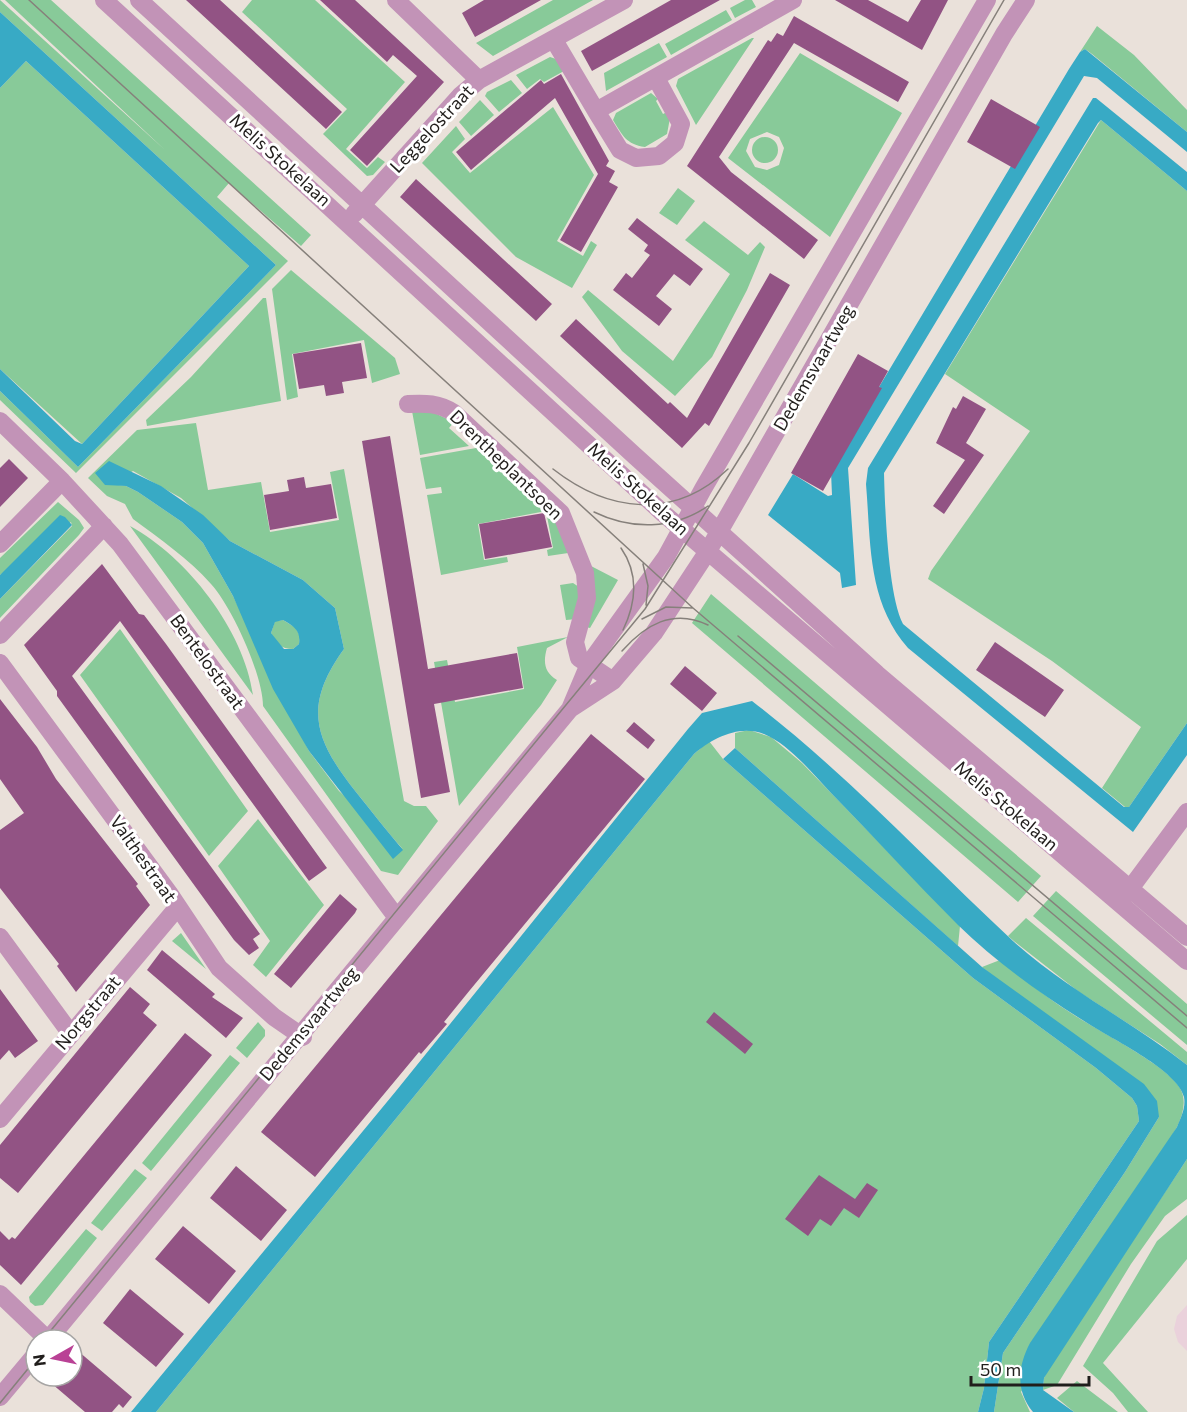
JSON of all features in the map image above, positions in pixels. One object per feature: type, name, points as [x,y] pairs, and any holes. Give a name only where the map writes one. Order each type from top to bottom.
[{"type":"street","name":"Melis Stokelaan","points":[[104,0],[682,530],[1125,896],[1187,937]]},
{"type":"street","name":"Melis Stokelaan","points":[[139,0],[719,531],[1125,896],[1187,961]]},
{"type":"street","points":[[396,0],[479,80]]},
{"type":"street","name":"Leggelostraat","points":[[347,222],[460,96],[479,80],[624,0]]},
{"type":"street","points":[[597,111],[793,0]]},
{"type":"street","name":"Dedemsvaartweg","points":[[58,1328],[570,709],[589,664],[682,530],[987,0]]},
{"type":"street","name":"Dedemsvaartweg","points":[[570,709],[613,681],[654,633],[708,551],[1004,34],[1026,0]]},
{"type":"street","points":[[554,40],[620,150],[636,158],[659,156],[675,144],[681,124],[656,78]]},
{"type":"street","name":"Drentheplantsoen","points":[[408,404],[427,403],[445,406],[561,513],[585,573],[587,598],[574,642],[579,658],[613,681]]},
{"type":"street","name":"Bentelostraat","points":[[0,421],[63,481],[104,526],[397,918]]},
{"type":"street","points":[[0,544],[63,481]]},
{"type":"street","points":[[0,635],[104,526]]},
{"type":"street","name":"Valthestraat","points":[[0,663],[169,893],[219,968],[274,1017],[301,1036]]},
{"type":"street","points":[[1125,896],[1187,812]]},
{"type":"street","name":"Norgstraat","points":[[0,1119],[177,908]]},
{"type":"street","points":[[0,937],[71,1034]]},
{"type":"street","points":[[0,1294],[35,1328]]},
{"type":"street","points":[[0,1396],[24,1368]]},
{"type":"shaded area","points":[[1187,1305],[1187,1351],[1178,1342],[1174,1329],[1177,1316]]},
{"type":"green space","points":[[0,0],[165,150],[5,0],[51,0],[311,235],[301,246],[229,183],[217,197],[288,261],[76,473],[0,400],[0,391],[78,467],[276,265],[0,12]]},
{"type":"green space","points":[[252,0],[315,0],[405,82],[346,149],[367,168],[378,157],[385,162],[373,175],[367,176],[323,134],[347,109],[242,12]]},
{"type":"green space","points":[[553,0],[593,0],[493,56],[476,43]]},
{"type":"green space","points":[[745,0],[752,0],[756,7],[735,18],[730,8]]},
{"type":"green space","points":[[726,10],[732,20],[671,55],[665,44]]},
{"type":"green space","points":[[1097,26],[1134,55],[1187,110],[1187,132],[1092,54],[1085,49],[1080,52]]},
{"type":"green space","points":[[754,38],[696,125],[676,86],[678,79]]},
{"type":"green space","points":[[659,43],[667,57],[606,91],[604,73]]},
{"type":"green space","points":[[800,53],[902,113],[830,237],[728,158]],"holes":[[[767,132],[779,137],[784,148],[779,165],[767,170],[755,167],[746,151],[750,139]]]},
{"type":"green space","points":[[550,57],[556,59],[564,71],[544,82],[540,79],[527,89],[516,75]]},
{"type":"green space","points":[[26,61],[249,266],[82,444],[0,369],[0,88]]},
{"type":"green space","points":[[511,80],[522,93],[499,112],[485,96],[487,92]]},
{"type":"green space","points":[[651,93],[658,99],[656,101],[663,114],[667,112],[670,118],[667,134],[645,147],[633,144],[613,120],[616,113]]},
{"type":"green space","points":[[480,100],[494,115],[471,136],[459,122]]},
{"type":"green space","points":[[553,107],[594,175],[557,241],[583,256],[591,241],[597,245],[572,288],[516,257],[422,163],[456,126],[465,139],[452,152],[470,173]]},
{"type":"green space","points":[[1101,120],[1187,191],[1187,723],[1129,807],[1125,807],[1102,788],[1141,727],[1052,661],[928,579],[931,571],[1030,431],[945,374]]},
{"type":"green space","points":[[765,137],[774,141],[778,150],[774,159],[765,163],[756,159],[752,150],[756,141]]},
{"type":"green space","points":[[678,188],[695,201],[677,225],[659,213]]},
{"type":"green space","points":[[704,221],[748,255],[760,242],[765,247],[747,290],[712,357],[675,396],[622,351],[582,297],[588,290],[673,361],[730,274],[685,240]]},
{"type":"green space","points":[[291,270],[395,358],[400,374],[372,383],[364,340],[292,354],[298,397],[287,400],[272,289]]},
{"type":"green space","points":[[263,298],[266,298],[281,401],[147,426],[146,420],[191,377]]},
{"type":"green space","points":[[428,410],[454,422],[449,428],[469,446],[420,455],[412,411]]},
{"type":"green space","points":[[196,423],[208,490],[261,482],[270,532],[339,520],[330,472],[344,469],[404,801],[414,806],[426,806],[438,821],[398,875],[381,871],[263,706],[258,677],[245,642],[228,608],[211,584],[184,558],[133,519],[125,504],[107,496],[88,478],[137,430]],"holes":[[[133,471],[181,498],[230,541],[303,580],[335,608],[344,649],[322,688],[319,723],[323,739],[342,773],[403,849],[339,791],[309,751],[233,596],[203,543],[182,522],[138,492],[126,486],[110,484]]]},
{"type":"green space","points":[[476,448],[537,505],[541,501],[558,521],[575,552],[548,556],[547,550],[553,548],[546,511],[478,524],[484,560],[507,557],[508,562],[441,575],[427,495],[442,493],[441,487],[426,489],[420,458]]},
{"type":"green space","points":[[58,502],[79,520],[84,528],[0,618],[0,599],[72,526],[71,522],[0,575],[0,558]]},
{"type":"green space","points":[[130,526],[172,556],[210,598],[238,646],[253,695]]},
{"type":"green space","points":[[591,566],[618,580],[590,628],[586,627]]},
{"type":"green space","points":[[573,583],[579,587],[577,619],[566,620],[560,585]]},
{"type":"green space","points":[[711,594],[1041,876],[1018,902],[692,623]]},
{"type":"green space","points":[[283,620],[296,628],[300,637],[299,644],[293,649],[279,645],[271,633],[275,621]]},
{"type":"green space","points":[[120,629],[248,811],[209,856],[80,675]]},
{"type":"green space","points":[[568,637],[547,648],[546,666],[549,674],[557,680],[541,705],[459,806],[434,662],[447,660],[455,702],[524,689],[517,647]]},
{"type":"green space","points":[[749,730],[771,737],[802,763],[960,926],[958,946],[735,748],[735,733]]},
{"type":"green space","points":[[709,741],[723,759],[973,978],[1096,1068],[1132,1098],[1137,1106],[1139,1121],[989,1342],[984,1388],[978,1412],[156,1412],[694,754]]},
{"type":"green space","points":[[258,819],[324,905],[266,977],[253,965],[270,941],[218,866]]},
{"type":"green space","points":[[1056,891],[1187,1004],[1187,1045],[1033,916]]},
{"type":"green space","points":[[1026,918],[1187,1052],[1187,1065],[1160,1044],[1079,992],[1008,936]]},
{"type":"green space","points":[[181,933],[206,969],[172,941]]},
{"type":"green space","points":[[1000,960],[1064,1009],[1161,1069],[1180,1088],[1184,1103],[1177,1127],[1021,1392],[1030,1412],[994,1412],[1003,1353],[1125,1172],[1159,1117],[982,967]]},
{"type":"green space","points":[[258,1022],[265,1030],[265,1036],[247,1058],[236,1048]]},
{"type":"green space","points":[[230,1055],[240,1063],[151,1171],[142,1163]]},
{"type":"green space","points":[[1187,1159],[1187,1199],[1165,1216],[1131,1264],[1057,1385],[1043,1390],[1044,1378],[1049,1367]]},
{"type":"green space","points":[[135,1169],[147,1178],[102,1231],[91,1223]]},
{"type":"green space","points":[[1187,1215],[1187,1259],[1103,1363],[1148,1412],[1128,1412],[1113,1393],[1083,1366],[1157,1241]]},
{"type":"green space","points":[[86,1229],[97,1238],[43,1305],[35,1306],[30,1302],[29,1297]]},
{"type":"green space","points":[[1077,1381],[1118,1412],[1074,1412],[1057,1398]]},
{"type":"water","points":[[0,12],[276,265],[78,467],[0,391],[0,369],[75,441],[82,444],[249,266],[26,61],[0,88]]},
{"type":"water","points":[[1085,49],[1187,132],[1187,152],[1097,78],[1084,76],[848,468],[856,585],[842,588],[840,573],[768,515],[793,474],[828,496],[832,495],[831,472],[839,454],[1069,69],[1080,52]]},
{"type":"water","points":[[1093,98],[1096,98],[1187,172],[1187,191],[1101,120],[1098,123],[884,473],[885,507],[894,593],[903,624],[1124,807],[1129,807],[1187,723],[1187,755],[1133,832],[908,648],[885,611],[878,591],[871,549],[866,484],[868,468]]},
{"type":"water","points":[[109,461],[161,486],[203,515],[230,541],[303,580],[335,608],[344,649],[322,688],[319,723],[323,739],[342,773],[403,850],[393,859],[309,751],[273,689],[233,596],[203,543],[182,522],[138,492],[126,486],[105,485],[95,473]],"holes":[[[283,620],[296,629],[299,636],[299,644],[293,649],[284,649],[271,633],[275,622]]]},
{"type":"water","points":[[60,515],[72,525],[0,599],[0,575]]},
{"type":"water","points":[[752,701],[853,787],[1033,958],[1187,1065],[1187,1159],[1044,1378],[1043,1390],[1074,1412],[1033,1412],[1027,1404],[1021,1387],[1023,1360],[1030,1343],[1177,1127],[1183,1112],[1184,1097],[1179,1087],[1158,1067],[1057,1003],[989,953],[942,909],[792,753],[764,734],[745,731],[718,738],[694,754],[156,1412],[131,1412],[396,1091],[688,729],[702,713]]},
{"type":"water","points":[[735,748],[982,967],[1144,1084],[1157,1101],[1159,1117],[1125,1172],[1003,1353],[994,1412],[978,1412],[984,1388],[989,1342],[1139,1121],[1137,1106],[1132,1098],[1096,1068],[973,978],[723,759]]},
{"type":"building","points":[[186,0],[220,0],[342,112],[326,129]]},
{"type":"building","points":[[320,0],[355,0],[444,82],[367,166],[350,150],[417,76],[393,55],[387,62]]},
{"type":"building","points":[[484,0],[541,0],[475,37],[462,13]]},
{"type":"building","points":[[671,0],[720,0],[592,71],[581,51]]},
{"type":"building","points":[[835,0],[868,0],[908,22],[921,0],[948,0],[922,50]]},
{"type":"building","points":[[794,16],[909,82],[898,102],[794,43],[719,157],[731,172],[818,240],[804,259],[687,166],[768,40],[771,42],[777,33],[783,36]]},
{"type":"building","points":[[561,74],[609,161],[606,166],[615,171],[609,182],[618,187],[581,252],[560,240],[598,174],[555,98],[471,170],[456,152],[541,80],[544,84]]},
{"type":"building","points":[[991,99],[1040,127],[1015,169],[967,142]]},
{"type":"building","points":[[416,179],[552,304],[536,321],[400,197]]},
{"type":"building","points":[[637,218],[703,269],[690,286],[674,274],[656,296],[672,309],[659,326],[613,290],[626,273],[632,278],[650,255],[644,251],[648,245],[628,229]]},
{"type":"building","points":[[770,273],[790,285],[709,426],[705,423],[682,448],[560,336],[576,319],[668,404],[670,402],[687,418]]},
{"type":"building","points":[[361,343],[367,378],[342,382],[344,393],[326,396],[324,385],[299,389],[293,354]]},
{"type":"building","points":[[858,354],[888,371],[879,387],[882,388],[823,491],[791,473]]},
{"type":"building","points":[[963,396],[986,409],[966,443],[984,455],[944,514],[933,506],[965,460],[936,443],[953,407],[956,409]]},
{"type":"building","points":[[390,436],[428,669],[517,653],[523,688],[434,704],[450,792],[421,798],[362,441]]},
{"type":"building","points":[[9,459],[28,478],[0,507],[0,468]]},
{"type":"building","points":[[304,477],[306,488],[331,484],[337,518],[270,530],[264,495],[289,491],[287,480]]},
{"type":"building","points":[[544,513],[552,547],[485,559],[479,524]]},
{"type":"building","points":[[102,564],[139,614],[144,615],[166,644],[327,868],[309,881],[120,621],[72,676],[260,934],[253,939],[259,948],[249,955],[234,940],[57,696],[57,691],[24,645]]},
{"type":"building","points":[[995,642],[1064,690],[1045,717],[976,670]]},
{"type":"building","points":[[685,666],[717,693],[702,711],[670,684]]},
{"type":"building","points":[[0,699],[37,747],[56,779],[138,884],[136,886],[150,905],[76,992],[57,966],[59,964],[0,888],[0,830],[24,813],[0,779]]},
{"type":"building","points":[[634,722],[655,740],[648,749],[626,731]]},
{"type":"building","points":[[591,734],[645,779],[444,1022],[447,1024],[421,1054],[419,1052],[315,1177],[261,1132]]},
{"type":"building","points":[[340,894],[357,909],[355,913],[291,988],[274,974]]},
{"type":"building","points":[[162,950],[215,994],[212,997],[243,1018],[226,1038],[147,970]]},
{"type":"building","points":[[130,987],[150,1004],[143,1013],[157,1025],[18,1193],[0,1178],[0,1145]]},
{"type":"building","points":[[0,989],[38,1041],[15,1058],[9,1050],[0,1060]]},
{"type":"building","points":[[714,1012],[753,1044],[745,1054],[706,1022]]},
{"type":"building","points":[[185,1033],[212,1055],[21,1285],[0,1265],[0,1231],[9,1240],[12,1237],[15,1239]]},
{"type":"building","points":[[236,1166],[287,1210],[261,1241],[210,1198]]},
{"type":"building","points":[[819,1175],[855,1199],[867,1183],[878,1190],[859,1218],[844,1208],[831,1226],[820,1219],[808,1236],[785,1219]]},
{"type":"building","points":[[183,1226],[236,1271],[209,1304],[155,1259]]},
{"type":"building","points":[[130,1289],[184,1334],[156,1367],[103,1323]]},
{"type":"building","points":[[84,1356],[132,1397],[123,1408],[119,1404],[112,1412],[85,1412],[57,1388],[84,1388]]},
{"type":"tram line","points":[[29,0],[693,608],[1187,1028]]},
{"type":"tram line","points":[[53,1328],[645,609],[749,443],[1004,0]]},
{"type":"tram line","points":[[553,469],[596,494],[618,502],[641,505],[663,503],[686,497],[707,486],[728,469]]},
{"type":"tram line","points":[[594,512],[622,522],[652,525],[681,520],[708,506]]},
{"type":"tram line","points":[[621,548],[631,568],[634,589],[631,609],[623,630]]},
{"type":"tram line","points":[[643,564],[648,586],[646,605]]},
{"type":"tram line","points":[[642,619],[666,607],[693,608]]},
{"type":"tram line","points":[[622,651],[640,634],[660,622],[683,618],[708,625]]},
{"type":"tram line","points":[[738,636],[1187,1016]]},
{"type":"tram line","points":[[0,1403],[24,1374]]}]
